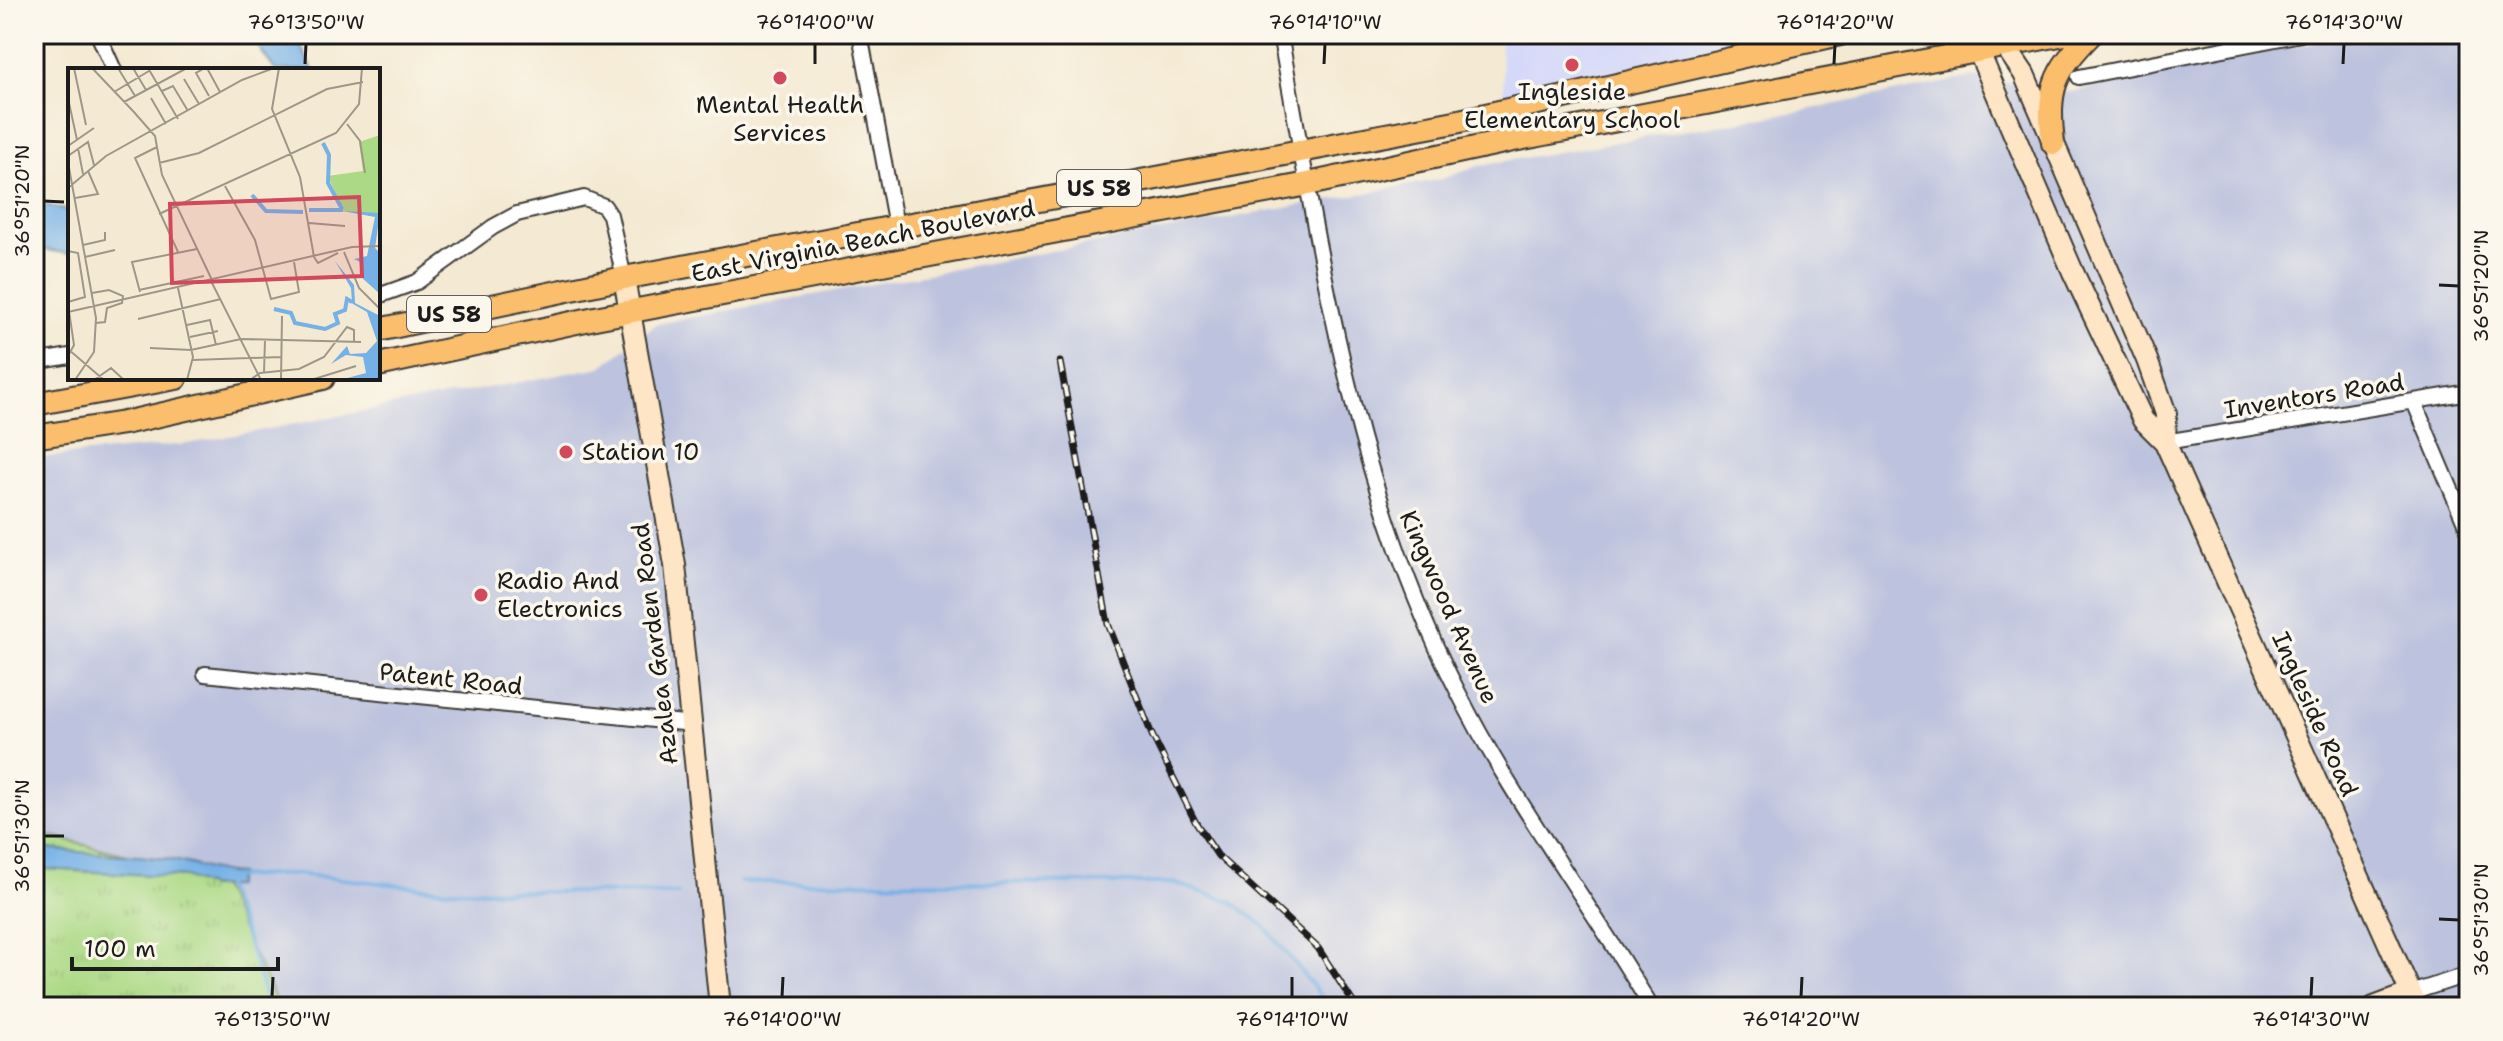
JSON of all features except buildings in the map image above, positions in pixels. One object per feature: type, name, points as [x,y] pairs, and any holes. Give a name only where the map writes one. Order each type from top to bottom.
[{"type":"main road","name":"East Virginia Beach Boulevard","points":[[380,330],[624,278],[1455,122],[1840,34]]},
{"type":"main road","name":"East Virginia Beach Boulevard","points":[[380,365],[630,311],[1308,184],[1978,42],[2065,34]]},
{"type":"main road","points":[[2053,143],[2049,107],[2052,88],[2067,59],[2091,34]]},
{"type":"main road","points":[[520,299],[529,332]]},
{"type":"main road","points":[[34,404],[165,380]]},
{"type":"main road","points":[[34,437],[124,423],[314,380]]},
{"type":"street","points":[[98,34],[113,68]]},
{"type":"street","points":[[860,34],[896,226]]},
{"type":"street","name":"Kingwood Avenue","points":[[1280,34],[1339,349],[1357,425],[1388,530],[1458,693],[1585,906],[1651,1007]]},
{"type":"street","points":[[2079,77],[2301,34]]},
{"type":"street","name":"Ingleside Road","points":[[2001,39],[2024,74],[2147,360],[2166,414],[2165,442]]},
{"type":"street","name":"Ingleside Road","points":[[1978,42],[2073,272],[2143,420],[2165,442],[2414,1000]]},
{"type":"street","points":[[380,295],[417,282],[493,227],[517,214],[584,198],[604,206],[610,215],[624,278]]},
{"type":"street","name":"Azalea Garden Road","points":[[624,278],[675,565],[720,1007]]},
{"type":"street","points":[[34,362],[68,356]]},
{"type":"street","name":"Inventors Road","points":[[2165,442],[2469,392]]},
{"type":"street","points":[[2414,402],[2469,532]]},
{"type":"street","name":"Patent Road","points":[[205,674],[693,724]]},
{"type":"street","points":[[2374,1007],[2414,1000],[2469,974]]},
{"type":"shaded area","name":"Ingleside Elementary School","points":[[1500,34],[1782,34],[1504,97]]},
{"type":"shaded area","points":[[2354,34],[2469,34],[2469,1007],[279,1007],[216,876],[34,833],[34,458],[187,444],[601,367],[656,324],[1442,179],[1482,165],[1807,110],[1973,77],[2070,92]]},
{"type":"green space","points":[[34,833],[216,876],[279,1007],[34,1007]]},
{"type":"water","points":[[249,34],[295,34],[312,68],[274,68]]},
{"type":"water","points":[[34,202],[68,210],[68,254],[34,248]]},
{"type":"water","points":[[34,847],[166,859],[239,874],[235,886],[209,887],[185,877],[42,869],[34,866]]},
{"type":"waterway","points":[[233,877],[295,874],[447,890],[678,894]]},
{"type":"waterway","points":[[223,882],[245,933],[269,1007]]},
{"type":"waterway","points":[[741,882],[1174,883],[1232,902],[1265,927],[1330,1007]]},
{"type":"railway","points":[[1060,362],[1108,624],[1152,735],[1196,823],[1218,856],[1318,948],[1356,1007]]},
{"type":"place","name":"Ingleside Elementary School","points":[[1572,65]]},
{"type":"place","name":"Mental Health Services","points":[[780,78]]},
{"type":"place","name":"Station 10","points":[[566,452]]},
{"type":"place","name":"Radio And Electronics","points":[[481,595]]}]
